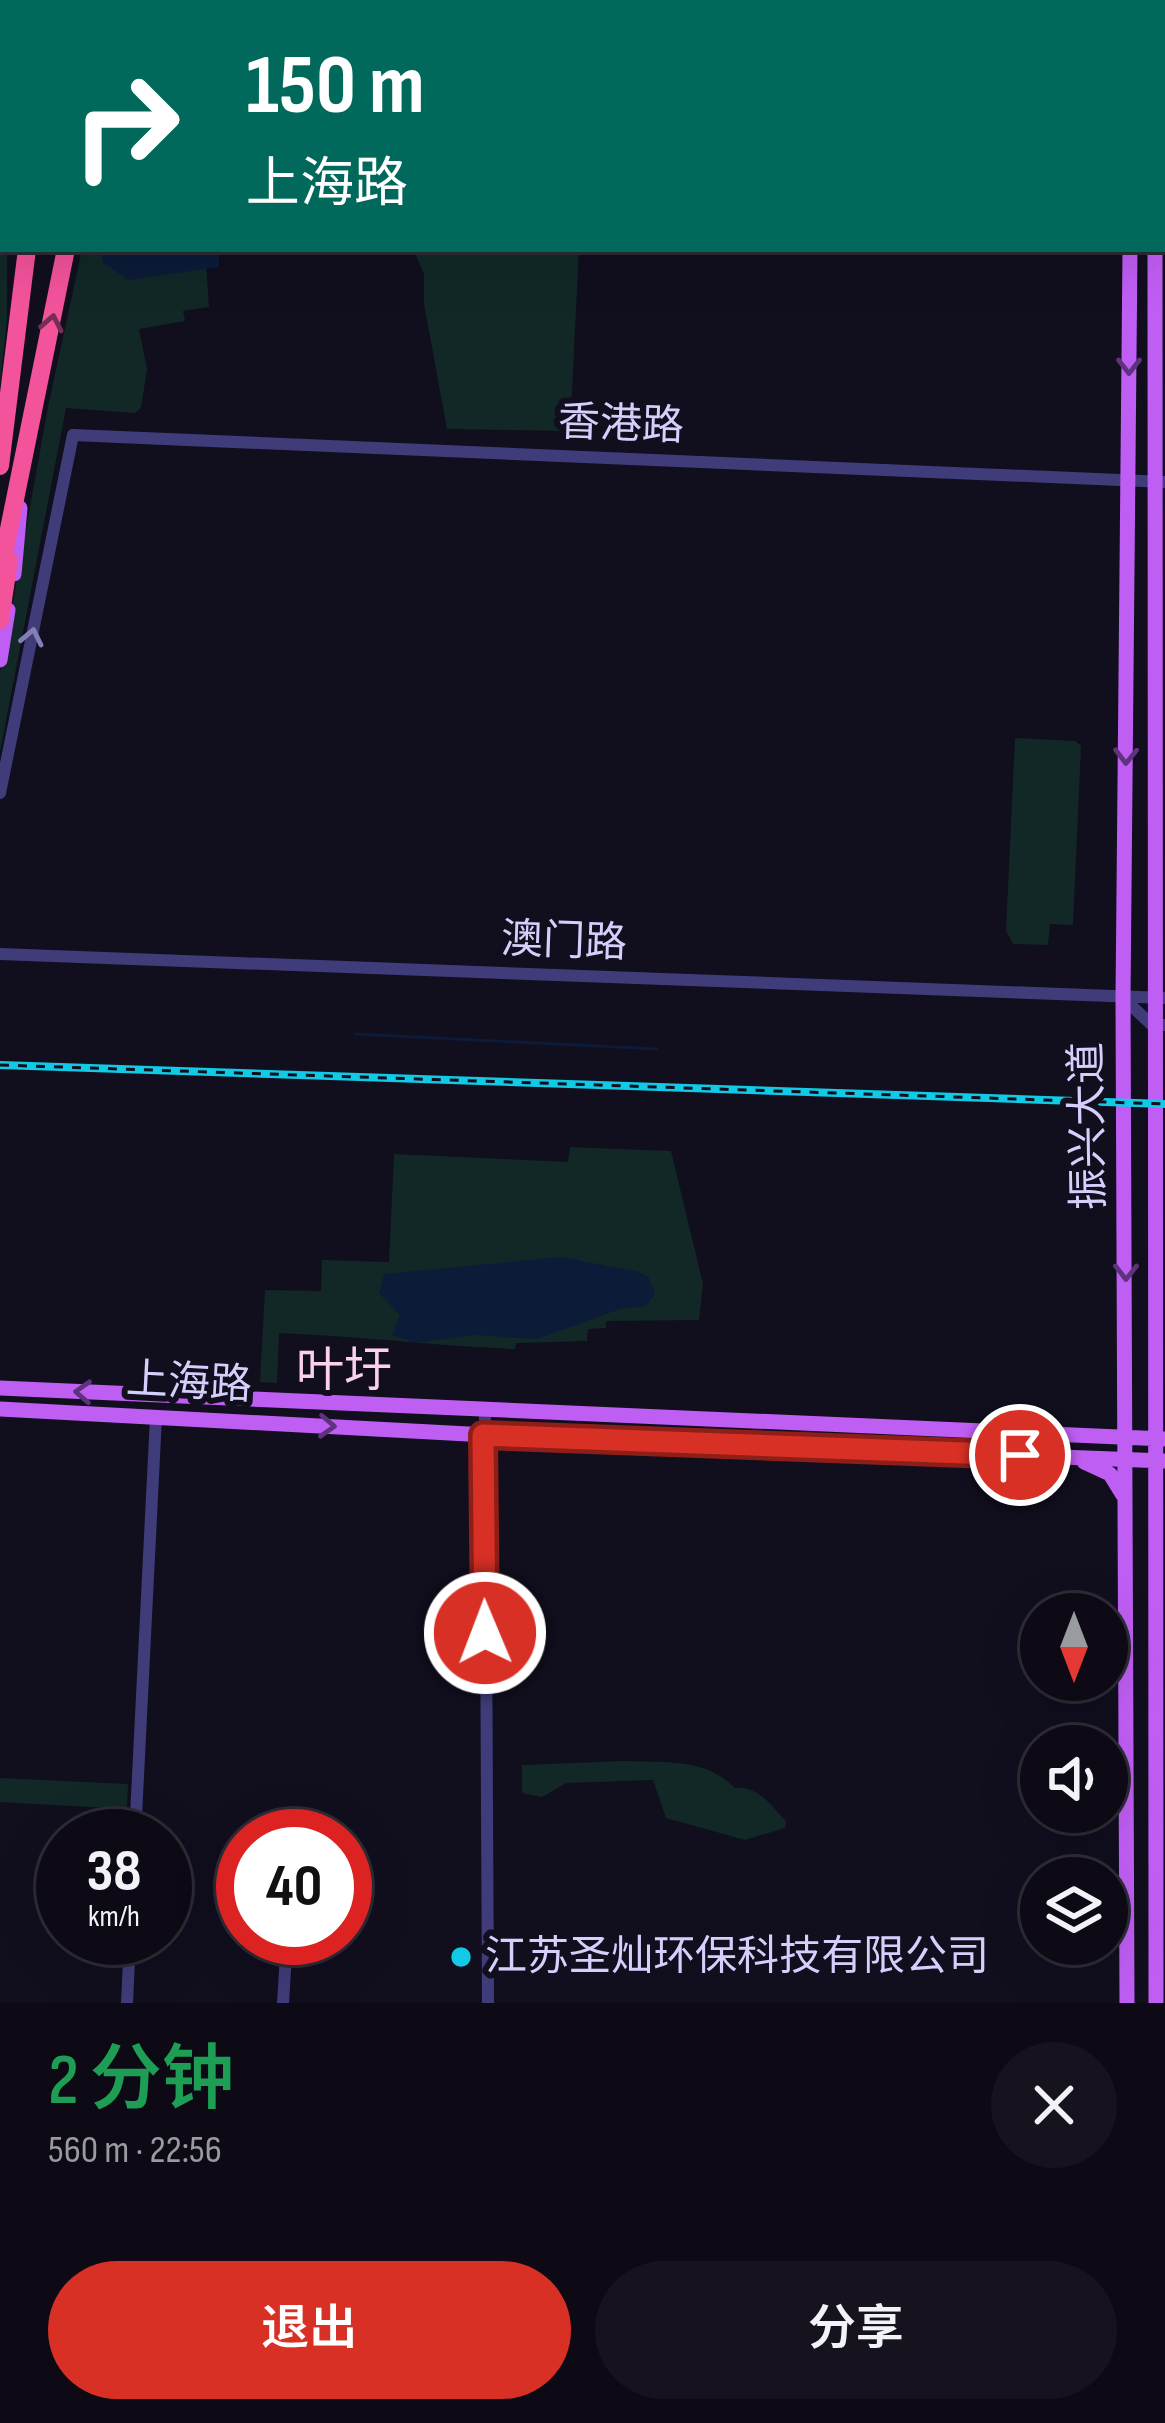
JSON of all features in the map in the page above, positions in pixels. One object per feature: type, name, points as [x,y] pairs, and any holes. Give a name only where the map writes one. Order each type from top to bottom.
[{"type":"highway","points":[[0,462],[27,252]]},
{"type":"highway","points":[[0,573],[65,252]]},
{"type":"highway","points":[[0,620],[23,465]]},
{"type":"main road","name":"振兴大道","points":[[1127,2003],[1123,998],[1130,252]]},
{"type":"main road","name":"振兴大道","points":[[1154,252],[1159,482],[1156,2003]]},
{"type":"main road","points":[[0,660],[17,552],[23,465]]},
{"type":"main road","name":"上海路","points":[[0,1387],[1160,1439]]},
{"type":"main road","points":[[1090,1457],[1095,1446],[1086,1436],[1113,1422],[1126,1398],[1158,1398]]},
{"type":"main road","points":[[384,1407],[390,1419],[386,1430]]},
{"type":"main road","name":"上海路","points":[[0,1410],[483,1435],[1160,1460]]},
{"type":"main road","points":[[593,1417],[586,1430],[596,1439]]},
{"type":"main road","points":[[1064,1456],[1110,1474],[1125,1510],[1140,1502],[1154,1514]]},
{"type":"main road","points":[[1155,1548],[1165,1493]]},
{"type":"street","name":"香港路","points":[[0,793],[73,435],[1159,482]]},
{"type":"street","name":"澳门路","points":[[1,954],[1159,998]]},
{"type":"street","points":[[1123,998],[1159,1025]]},
{"type":"street","points":[[485,1412],[488,2003]]},
{"type":"street","points":[[136,1809],[156,1417]]},
{"type":"street","points":[[127,2003],[129,1965]]},
{"type":"street","points":[[284,2003],[286,1965]]},
{"type":"green space","points":[[0,252],[7,252],[7,319],[0,385]]},
{"type":"green space","points":[[81,252],[205,252],[209,307],[183,311],[185,321],[139,329],[147,369],[141,408],[135,413],[66,408],[0,752],[0,673]]},
{"type":"green space","points":[[414,252],[579,252],[570,431],[447,429],[424,304],[424,274]]},
{"type":"green space","points":[[1015,738],[1075,741],[1081,746],[1073,925],[1050,924],[1048,945],[1013,944],[1006,931]]},
{"type":"green space","points":[[570,1147],[671,1151],[703,1284],[699,1320],[606,1321],[606,1328],[588,1329],[587,1341],[516,1343],[515,1349],[279,1333],[277,1383],[260,1382],[265,1290],[321,1291],[322,1260],[389,1262],[394,1154],[568,1162]]},
{"type":"green space","points":[[683,1764],[710,1771],[735,1788],[764,1798],[786,1821],[785,1828],[745,1840],[666,1818],[653,1780],[566,1783],[542,1797],[522,1793],[522,1765]]},
{"type":"green space","points":[[0,1778],[128,1784],[127,1809],[0,1802]]},
{"type":"water","points":[[101,252],[219,252],[219,267],[129,280],[103,263]]},
{"type":"water","points":[[561,1257],[639,1272],[649,1278],[655,1294],[646,1306],[620,1309],[537,1339],[475,1335],[416,1343],[392,1335],[400,1315],[379,1293],[384,1274]]},
{"type":"waterway","points":[[356,1034],[657,1049]]},
{"type":"railway","points":[[0,1065],[1165,1104]]},
{"type":"place","name":"江苏圣灿环保科技有限公司","points":[[461,1957]]},
{"type":"district","name":"叶圩","points":[[344,1371]]},
{"type":"route","points":[[485,1633],[483,1435],[1020,1455]]}]
